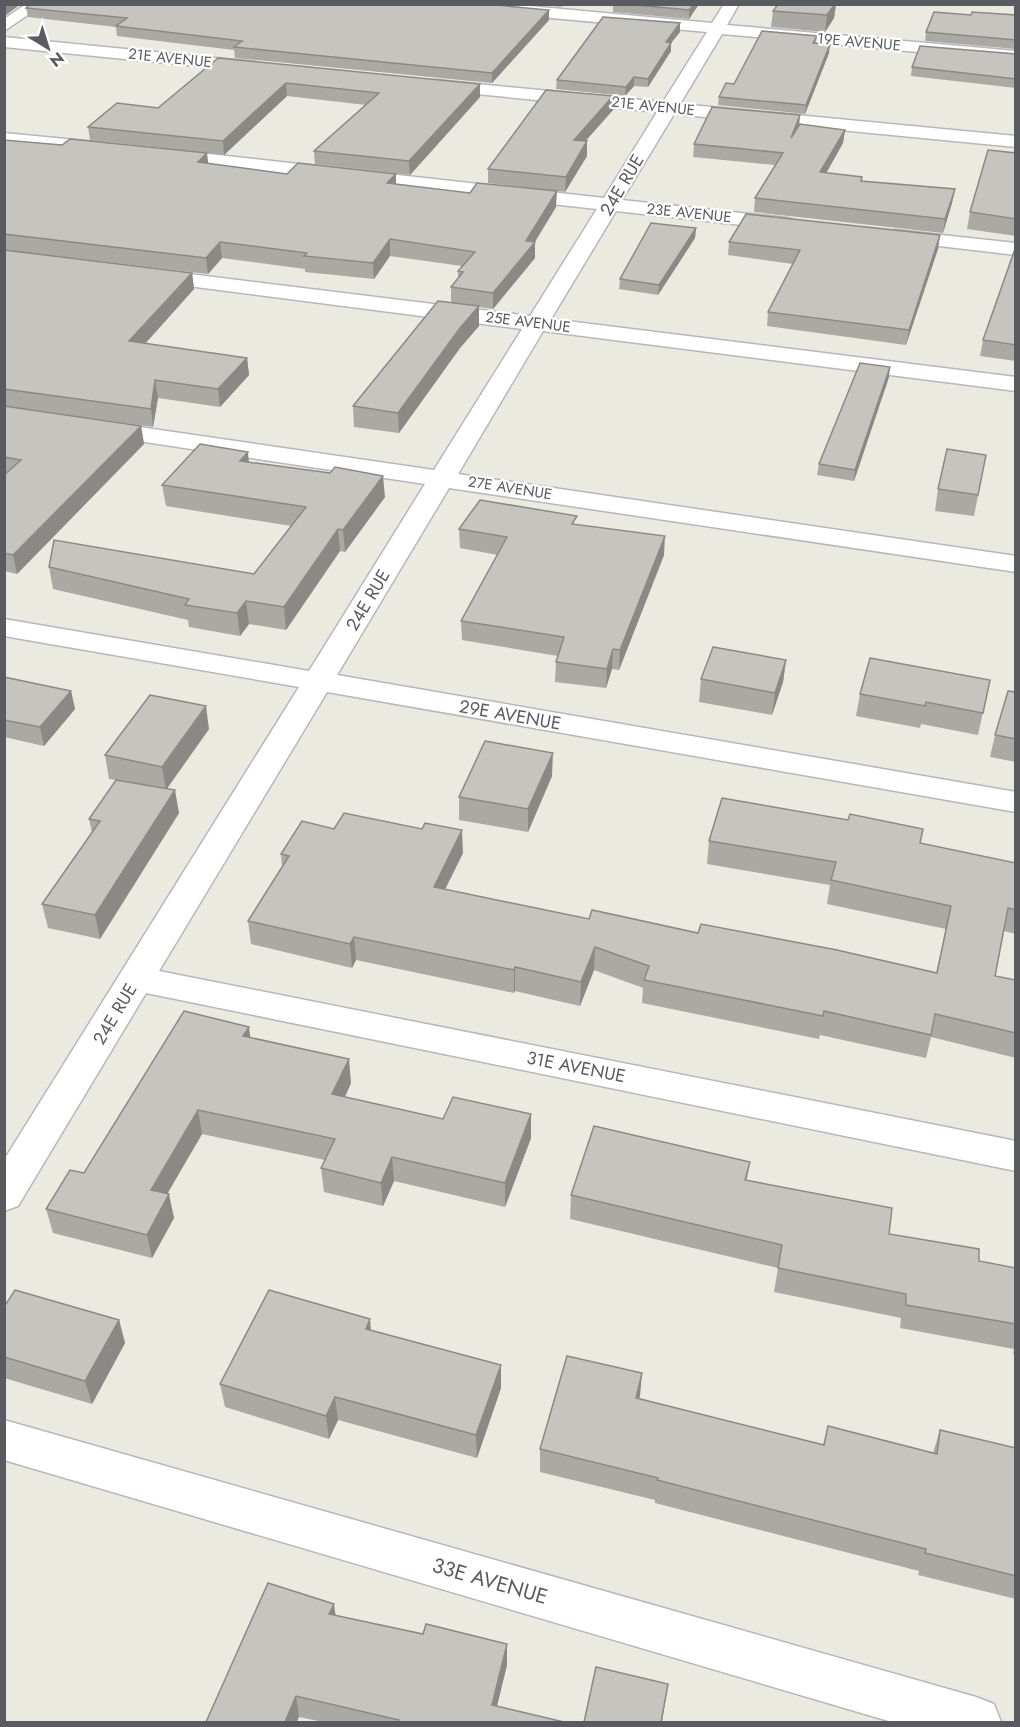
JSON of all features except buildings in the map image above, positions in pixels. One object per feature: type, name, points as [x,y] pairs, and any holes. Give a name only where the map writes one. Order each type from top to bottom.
[{"type":"street","points":[[4,26],[37,4]]},
{"type":"street","name":"19E AVENUE","points":[[451,4],[1016,56]]},
{"type":"street","name":"24E RUE","points":[[4,1195],[732,4]]},
{"type":"street","name":"21E AVENUE","points":[[4,42],[277,69]]},
{"type":"street","name":"21E AVENUE","points":[[420,83],[1016,142]]},
{"type":"street","points":[[4,138],[123,151]]},
{"type":"street","name":"23E AVENUE","points":[[147,153],[807,226]]},
{"type":"street","points":[[876,234],[1016,249]]},
{"type":"street","name":"25E AVENUE","points":[[123,272],[1016,384]]},
{"type":"street","name":"27E AVENUE","points":[[76,424],[1016,564]]},
{"type":"street","name":"29E AVENUE","points":[[4,627],[1016,802]]},
{"type":"street","name":"31E AVENUE","points":[[136,979],[1016,1156]]},
{"type":"street","name":"33E AVENUE","points":[[4,1440],[976,1722]]}]
